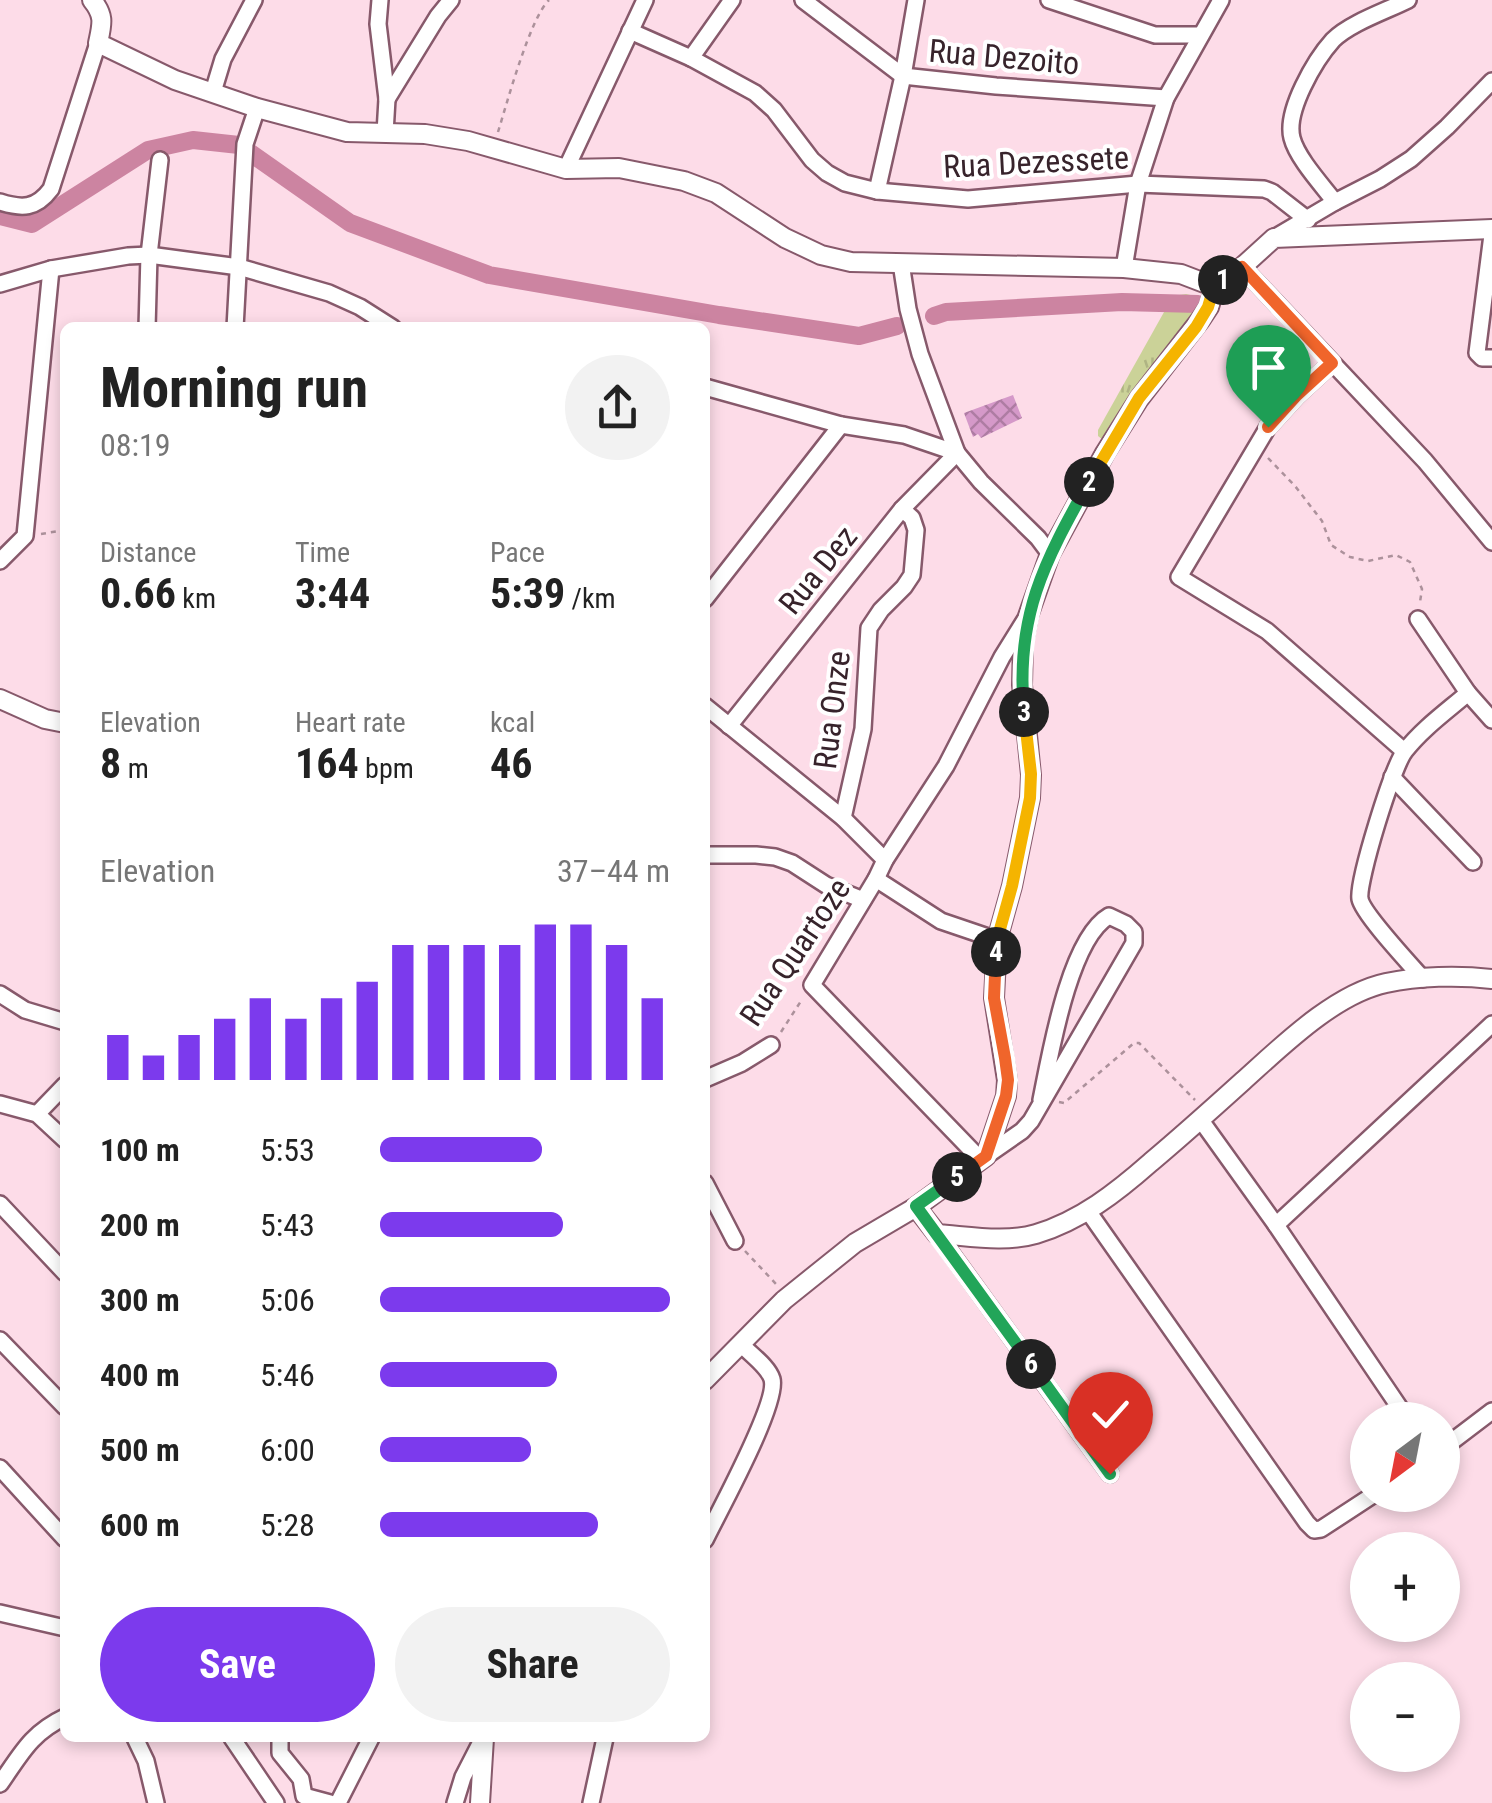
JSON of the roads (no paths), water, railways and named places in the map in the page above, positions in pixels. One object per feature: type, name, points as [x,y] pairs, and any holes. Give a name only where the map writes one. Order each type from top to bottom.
[{"type":"street","points":[[0,202],[32,206],[44,198],[55,180],[98,44],[101,11],[92,0]]},
{"type":"street","points":[[212,92],[223,59],[254,0]]},
{"type":"street","points":[[380,0],[378,24],[387,99],[386,133]]},
{"type":"street","points":[[387,99],[451,0]]},
{"type":"street","points":[[566,169],[645,0]]},
{"type":"street","points":[[690,58],[732,0]]},
{"type":"street","name":"Rua Dezoito","points":[[803,0],[903,76],[1166,98]]},
{"type":"street","points":[[876,191],[916,0]]},
{"type":"street","points":[[1049,0],[1156,35],[1202,35]]},
{"type":"street","points":[[1124,268],[1138,184],[1166,98],[1221,0]]},
{"type":"street","points":[[1335,202],[1296,149],[1291,136],[1292,110],[1334,40],[1408,0]]},
{"type":"street","name":"Rua Dezessete","points":[[630,31],[756,93],[812,160],[845,183],[876,191],[968,199],[1138,184],[1264,189],[1308,220]]},
{"type":"street","points":[[98,44],[175,80],[346,132],[425,134],[468,141],[566,169],[619,168],[684,181],[716,193],[757,222],[821,256],[851,262],[1124,268],[1181,274],[1214,287]]},
{"type":"street","points":[[983,1158],[1008,1080],[994,998],[997,940],[1030,798],[1022,685],[1024,642],[1028,616],[1050,554],[1105,453],[1139,398],[1208,307],[1214,287],[1274,238],[1411,159],[1492,80]]},
{"type":"street","points":[[235,322],[245,150],[257,108]]},
{"type":"street","points":[[147,322],[149,255],[160,160]]},
{"type":"street","points":[[1274,238],[1492,232],[1477,352],[1486,357]]},
{"type":"street","points":[[0,284],[51,269],[149,255],[239,267],[329,292],[383,322]]},
{"type":"street","points":[[900,263],[920,354],[957,453],[1050,554]]},
{"type":"street","points":[[1242,267],[1425,461],[1492,542]]},
{"type":"street","points":[[0,561],[24,536],[51,269]]},
{"type":"street","points":[[1332,363],[1268,427],[1180,577],[1267,631],[1404,752]]},
{"type":"street","points":[[710,388],[841,425],[904,435],[957,453]]},
{"type":"street","points":[[710,593],[841,425]]},
{"type":"street","name":"Rua Dez","points":[[729,726],[902,509],[957,453]]},
{"type":"street","name":"Rua Onze","points":[[843,818],[863,729],[870,628],[912,575],[916,524],[902,509]]},
{"type":"street","name":"Rua Quartoze","points":[[983,1158],[812,985],[946,766],[1002,657],[1028,616]]},
{"type":"street","points":[[1418,619],[1468,693],[1492,720]]},
{"type":"street","points":[[1422,979],[1363,908],[1360,890],[1397,762],[1468,693]]},
{"type":"street","points":[[0,699],[60,722]]},
{"type":"street","points":[[710,710],[843,818],[885,860]]},
{"type":"street","points":[[1392,777],[1473,862]]},
{"type":"street","points":[[710,855],[774,857],[792,863],[826,886],[863,900]]},
{"type":"street","points":[[876,880],[941,921],[997,940]]},
{"type":"street","points":[[710,1375],[784,1300],[855,1243],[916,1206],[1031,1121],[1134,943],[1134,932],[1117,918],[1109,916],[1102,920],[1084,944],[1059,1012],[1041,1100]]},
{"type":"street","points":[[937,1234],[1031,1236],[1088,1211],[1178,1140],[1304,1027],[1355,994],[1384,983],[1492,979]]},
{"type":"street","points":[[0,994],[25,1010],[60,1020]]},
{"type":"street","points":[[1276,1225],[1492,1024]]},
{"type":"street","name":"Rua Quartoze","points":[[710,1077],[771,1045]]},
{"type":"street","points":[[37,1114],[60,1091]]},
{"type":"street","points":[[0,1104],[37,1114],[60,1135]]},
{"type":"street","points":[[1200,1119],[1396,1402]]},
{"type":"street","points":[[710,1192],[736,1241]]},
{"type":"street","points":[[0,1204],[60,1269]]},
{"type":"street","points":[[916,1206],[1110,1474]]},
{"type":"street","points":[[1088,1211],[1307,1524],[1314,1530],[1321,1529],[1350,1510]]},
{"type":"street","points":[[0,1340],[60,1402]]},
{"type":"street","points":[[710,1530],[749,1453],[772,1394],[771,1374],[740,1344]]},
{"type":"street","points":[[1460,1435],[1492,1411]]},
{"type":"street","points":[[0,1468],[60,1533]]},
{"type":"street","points":[[0,1613],[60,1627]]},
{"type":"street","points":[[0,1784],[34,1736],[60,1719]]},
{"type":"street","points":[[139,1742],[156,1803]]},
{"type":"street","points":[[235,1742],[276,1803]]},
{"type":"street","points":[[280,1742],[280,1753],[300,1780],[297,1800],[330,1803]]},
{"type":"street","points":[[338,1803],[369,1742]]},
{"type":"street","points":[[455,1803],[481,1742]]},
{"type":"street","points":[[480,1803],[483,1742]]},
{"type":"street","points":[[591,1803],[605,1742]]},
{"type":"waterway","points":[[0,216],[32,224],[148,150],[193,140],[239,145],[350,223],[489,275],[859,336],[897,326]]},
{"type":"waterway","points":[[934,316],[946,312],[1122,302],[1198,304]]}]
